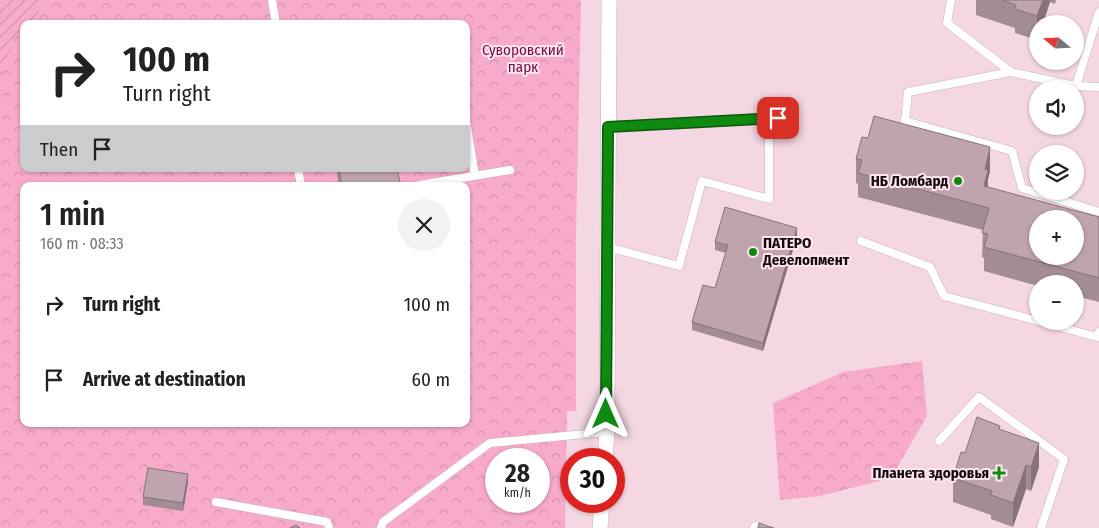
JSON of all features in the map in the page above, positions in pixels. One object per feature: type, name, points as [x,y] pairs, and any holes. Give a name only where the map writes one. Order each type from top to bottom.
[{"type":"street","points":[[605,448],[609,0]]},
{"type":"street","points":[[600,528],[601,513]]},
{"type":"lane","points":[[272,0],[275,20]]},
{"type":"lane","points":[[951,0],[947,23],[1011,72]]},
{"type":"lane","points":[[1078,80],[1099,12]]},
{"type":"lane","points":[[1048,80],[1011,72],[908,92],[905,121],[1012,151],[1022,188],[1099,212]]},
{"type":"lane","points":[[1084,86],[1099,87]]},
{"type":"lane","points":[[608,127],[778,118]]},
{"type":"lane","points":[[607,247],[679,266],[702,181],[769,199],[769,119]]},
{"type":"lane","points":[[470,143],[476,176]]},
{"type":"lane","points":[[438,182],[510,170]]},
{"type":"lane","points":[[861,241],[930,266],[944,296],[1029,319]]},
{"type":"lane","points":[[1071,330],[1097,337],[1099,332]]},
{"type":"lane","points":[[938,441],[979,397],[1064,459],[1041,528]]},
{"type":"lane","points":[[381,528],[383,522],[490,443],[606,432]]},
{"type":"lane","points":[[216,502],[327,522],[329,528]]},
{"type":"lane","points":[[754,528],[755,526],[767,528]]},
{"type":"green space","name":"Суворовский парк","points":[[0,0],[581,0],[576,233],[576,411],[567,411],[566,448],[560,448],[560,513],[565,513],[565,528],[0,528]]},
{"type":"green space","points":[[0,0],[41,0],[37,20],[20,20],[20,36],[12,39],[0,84]]},
{"type":"green space","points":[[922,361],[927,416],[891,478],[820,496],[780,500],[773,403],[843,372]]},
{"type":"building","points":[[1002,0],[1043,0],[1037,15],[1015,9],[1016,5]]},
{"type":"building","points":[[874,116],[990,147],[985,169],[988,170],[984,186],[1029,198],[1029,200],[1036,200],[1073,210],[1029,210],[1029,259],[984,247],[988,234],[982,233],[989,208],[858,173],[862,160],[856,159],[862,137],[868,138]]},
{"type":"building","points":[[340,172],[398,172],[400,182],[341,182]]},
{"type":"building","points":[[725,207],[797,228],[763,343],[692,322],[703,285],[715,288],[728,245],[715,242]]},
{"type":"building","points":[[1084,213],[1099,217],[1099,278],[1051,265],[1084,265]]},
{"type":"building","points":[[977,417],[1000,426],[999,429],[1039,443],[1031,467],[1026,465],[1013,503],[991,495],[992,491],[953,478],[961,452],[965,453]]},
{"type":"building","points":[[148,468],[188,474],[183,503],[143,497]]},
{"type":"building","points":[[759,523],[774,528],[758,528]]},
{"type":"place","name":"НБ Ломбард","points":[[958,181]]},
{"type":"place","name":"ПАТЕРО Девелопмент","points":[[753,252]]},
{"type":"place","name":"Планета здоровья","points":[[999,473]]},
{"type":"route","points":[[606,414],[608,127],[778,118]]}]
